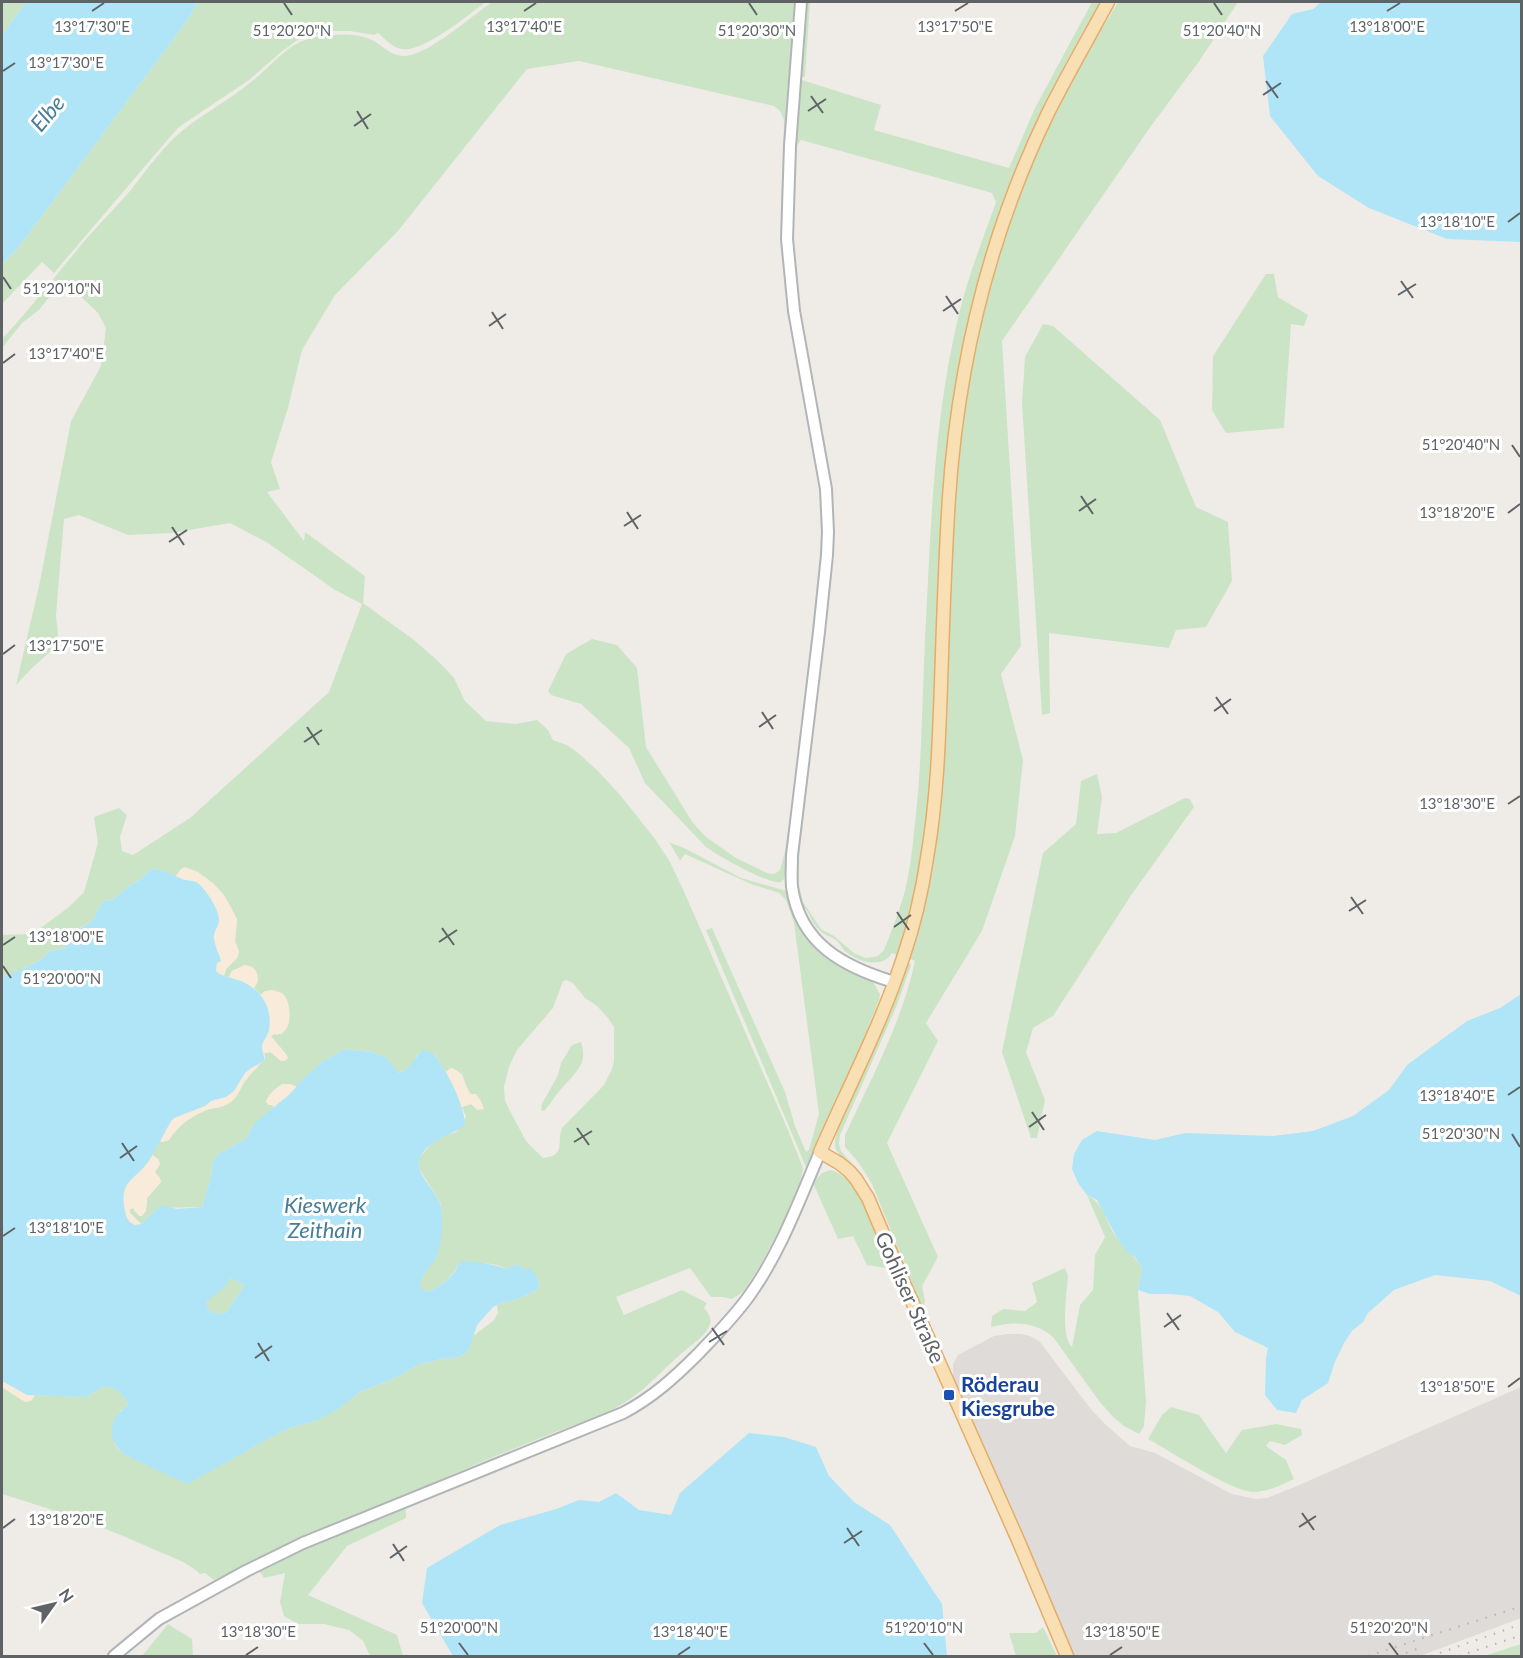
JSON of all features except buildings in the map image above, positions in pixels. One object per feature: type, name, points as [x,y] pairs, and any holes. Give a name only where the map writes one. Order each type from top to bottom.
[{"type":"main road","points":[[820,1152],[866,1052],[903,959],[919,900],[927,858],[934,810],[940,726],[949,495],[959,408],[976,316],[1000,233],[1028,159],[1066,77],[1108,2]]},
{"type":"main road","name":"Gohliser Straße","points":[[820,1152],[849,1171],[868,1198],[1067,1656]]},
{"type":"street","points":[[801,2],[790,146],[787,240],[794,311],[826,489],[828,532],[819,632],[792,855],[792,886],[804,925],[825,950],[846,963],[894,982]]},
{"type":"street","points":[[114,1656],[159,1619],[246,1571],[303,1543],[623,1413],[651,1397],[712,1340],[750,1294],[776,1250],[820,1152]]},
{"type":"shaded area","points":[[1007,1334],[1030,1336],[1040,1342],[1090,1408],[1130,1446],[1155,1453],[1232,1494],[1256,1499],[1267,1498],[1297,1486],[1521,1387],[1521,1618],[1420,1656],[1073,1656],[1043,1583],[953,1382],[953,1364],[958,1355],[994,1336]]},
{"type":"green space","points":[[2,2],[26,2],[2,35]]},
{"type":"green space","points":[[198,2],[486,2],[445,32],[410,49],[395,46],[378,33],[374,35],[332,31],[299,39],[249,80],[179,127],[54,273],[42,262],[2,304],[2,264],[19,247],[189,18]]},
{"type":"green space","points":[[492,2],[797,2],[784,212],[822,488],[824,532],[789,853],[784,879],[778,882],[760,877],[729,862],[706,847],[645,783],[629,748],[581,704],[551,695],[548,691],[566,654],[592,639],[617,645],[637,668],[646,747],[693,823],[706,837],[736,858],[767,873],[774,874],[780,870],[785,852],[795,781],[820,560],[821,532],[820,489],[788,310],[781,212],[784,120],[780,111],[774,106],[579,61],[527,69],[398,231],[335,295],[302,350],[288,408],[271,462],[280,489],[267,492],[304,541],[305,532],[365,576],[363,603],[414,640],[439,662],[454,678],[465,701],[486,721],[515,724],[537,720],[548,730],[553,740],[577,752],[621,796],[670,862],[803,1168],[801,1179],[782,1224],[743,1292],[732,1299],[711,1297],[690,1268],[616,1297],[624,1315],[682,1290],[707,1303],[704,1308],[709,1315],[710,1322],[705,1334],[640,1392],[606,1413],[512,1449],[405,1495],[406,1518],[347,1546],[308,1595],[397,1635],[403,1656],[370,1656],[363,1641],[349,1630],[324,1624],[298,1624],[284,1616],[280,1602],[285,1573],[264,1578],[253,1562],[214,1580],[179,1560],[117,1534],[2,1494],[2,1387],[22,1400],[31,1401],[35,1395],[84,1397],[101,1388],[114,1388],[121,1393],[128,1404],[120,1411],[116,1425],[114,1442],[117,1447],[129,1457],[187,1483],[277,1434],[292,1427],[316,1421],[360,1392],[399,1376],[420,1364],[460,1357],[469,1350],[473,1336],[493,1321],[498,1313],[497,1305],[537,1290],[539,1282],[516,1264],[507,1269],[477,1263],[458,1265],[449,1278],[431,1290],[426,1292],[420,1286],[420,1280],[437,1256],[442,1221],[441,1205],[418,1167],[419,1158],[431,1144],[443,1136],[456,1132],[466,1117],[462,1107],[471,1104],[478,1110],[462,1074],[451,1068],[446,1072],[435,1055],[417,1055],[410,1066],[398,1073],[386,1057],[371,1052],[345,1049],[323,1061],[297,1087],[282,1084],[272,1105],[274,1107],[252,1127],[246,1139],[217,1155],[213,1161],[202,1207],[158,1208],[141,1224],[130,1213],[130,1209],[133,1208],[136,1213],[147,1206],[147,1198],[161,1182],[155,1172],[160,1164],[158,1159],[152,1155],[160,1141],[169,1140],[181,1125],[197,1114],[221,1107],[228,1102],[264,1061],[264,1053],[270,1052],[281,1061],[285,1061],[271,1036],[278,1035],[265,991],[261,995],[254,988],[258,981],[245,965],[232,971],[229,977],[224,976],[226,969],[237,958],[239,952],[235,941],[237,919],[224,895],[181,869],[176,876],[151,869],[112,900],[103,901],[92,921],[80,928],[64,948],[50,951],[42,959],[2,977],[2,935],[27,934],[38,930],[69,907],[84,892],[98,843],[94,817],[119,808],[127,815],[120,837],[122,851],[133,855],[190,818],[329,692],[362,604],[335,590],[268,543],[230,523],[172,533],[128,535],[79,515],[64,519],[56,615],[58,634],[53,649],[16,685],[39,586],[71,421],[101,366],[106,328],[98,313],[71,287],[62,287],[55,290],[39,310],[22,323],[2,348],[2,339],[174,138],[241,90],[293,46],[316,37],[356,35],[372,40],[399,56],[414,54],[437,43]],"holes":[[[563,981],[573,983],[585,998],[597,1006],[614,1027],[614,1061],[604,1085],[562,1128],[558,1151],[543,1158],[526,1141],[505,1100],[504,1087],[509,1067],[517,1050],[553,1008]]]},
{"type":"green space","points":[[805,2],[810,2],[805,77],[799,77]]},
{"type":"green space","points":[[1092,2],[1101,2],[1044,112],[963,360],[930,809],[914,898],[897,955],[892,953],[883,961],[864,961],[851,956],[837,941],[816,927],[806,909],[803,909],[796,878],[831,556],[795,287],[791,212],[799,81],[802,80],[881,105],[874,130],[1009,168],[1035,108]],"holes":[[[801,140],[992,193],[996,202],[971,272],[950,354],[938,435],[929,557],[919,784],[909,872],[904,895],[884,950],[878,956],[866,958],[854,953],[834,936],[821,929],[803,902],[799,886],[799,857],[830,591],[834,523],[828,460],[796,281],[793,228],[796,151]]]},
{"type":"green space","points":[[1118,2],[1238,2],[1200,60],[1151,126],[1002,341],[1021,646],[1001,674],[1023,760],[1015,836],[982,931],[926,1023],[938,1041],[887,1143],[938,1257],[922,1286],[925,1301],[923,1309],[872,1184],[859,1163],[845,1147],[845,1135],[894,1028],[915,961],[908,958],[926,887],[953,496],[970,362],[997,253],[1040,141],[1094,34],[1098,35]]},
{"type":"green space","points":[[1266,274],[1274,274],[1278,297],[1308,315],[1304,326],[1291,324],[1284,428],[1226,433],[1212,410],[1213,356]]},
{"type":"green space","points":[[1043,324],[1053,326],[1160,420],[1196,507],[1228,522],[1232,581],[1206,627],[1176,630],[1169,648],[1049,633],[1050,713],[1042,715],[1022,403],[1025,357]]},
{"type":"green space","points":[[1097,774],[1102,797],[1097,834],[1116,833],[1185,798],[1190,799],[1194,807],[1130,897],[1053,1016],[1033,1028],[1026,1052],[1045,1100],[1037,1138],[1031,1138],[1002,1052],[1043,853],[1076,824],[1081,781]]},
{"type":"green space","points":[[669,842],[741,878],[787,891],[802,928],[815,947],[833,961],[873,982],[880,994],[860,1047],[806,1167],[706,930],[712,928],[785,1092],[806,1152],[809,1150],[819,1114],[794,923],[786,900],[779,893],[751,884],[685,854],[680,861]]},
{"type":"green space","points":[[907,963],[911,964],[897,1005],[840,1135],[841,1151],[860,1173],[866,1184],[837,1151],[835,1138],[886,1020]]},
{"type":"green space","points":[[581,1042],[582,1063],[544,1111],[541,1110],[558,1075],[561,1063],[572,1045]]},
{"type":"green space","points":[[830,1170],[841,1175],[851,1184],[860,1197],[892,1269],[867,1265],[853,1236],[838,1239],[813,1183],[822,1173]]},
{"type":"green space","points":[[1087,1195],[1102,1209],[1117,1238],[1142,1268],[1138,1290],[1146,1402],[1144,1426],[1139,1434],[1113,1417],[1053,1337],[1039,1328],[1024,1324],[991,1327],[992,1316],[1003,1309],[1025,1311],[1037,1302],[1032,1283],[1065,1268],[1068,1276],[1065,1324],[1068,1341],[1072,1347],[1080,1305],[1093,1290],[1095,1255],[1105,1237]]},
{"type":"green space","points":[[229,1278],[244,1284],[243,1287],[227,1312],[210,1311],[207,1301]]},
{"type":"green space","points":[[1171,1407],[1199,1415],[1226,1453],[1242,1430],[1276,1424],[1301,1429],[1302,1435],[1285,1445],[1270,1441],[1266,1446],[1286,1460],[1294,1479],[1264,1491],[1243,1490],[1216,1478],[1148,1439],[1162,1415]]},
{"type":"green space","points":[[168,1624],[192,1639],[193,1656],[142,1656]]},
{"type":"green space","points":[[1043,1627],[1057,1656],[1016,1656],[1009,1633],[1036,1633]]},
{"type":"green space","points":[[1521,1644],[1521,1656],[1484,1656]]},
{"type":"sand","points":[[185,867],[198,872],[213,883],[224,895],[237,919],[235,941],[239,952],[237,958],[226,969],[224,976],[216,971],[217,963],[221,958],[214,938],[219,924],[218,911],[206,893],[192,880],[188,881],[176,876]]},
{"type":"sand","points":[[245,965],[254,968],[257,972],[258,981],[254,988],[229,977],[232,971]]},
{"type":"sand","points":[[272,990],[285,996],[289,1008],[287,1028],[282,1034],[271,1036],[286,1054],[288,1058],[285,1061],[281,1061],[271,1052],[264,1053],[263,1050],[270,1019],[261,995],[265,991]]},
{"type":"sand","points":[[259,1065],[249,1075],[231,1102],[197,1115],[181,1125],[169,1140],[160,1141],[172,1120],[220,1099],[248,1072]]},
{"type":"sand","points":[[451,1068],[459,1072],[468,1090],[471,1094],[476,1094],[484,1109],[478,1110],[471,1104],[462,1107],[446,1072]]},
{"type":"sand","points":[[282,1084],[297,1087],[274,1107],[269,1105],[266,1102],[268,1097]]},
{"type":"sand","points":[[152,1155],[158,1159],[160,1164],[155,1172],[161,1182],[147,1198],[146,1211],[142,1216],[139,1216],[133,1208],[130,1209],[130,1213],[141,1224],[135,1225],[125,1213],[125,1189]]},
{"type":"sand","points":[[2,1381],[27,1395],[35,1395],[31,1401],[25,1402],[2,1387]]},
{"type":"water","name":"Elbe","points":[[26,2],[198,2],[189,18],[19,247],[2,264],[2,35]]},
{"type":"water","points":[[1321,2],[1521,2],[1521,242],[1447,239],[1369,208],[1318,176],[1270,116],[1263,56],[1292,14],[1313,9]]},
{"type":"water","name":"Kieswerk Zeithain","points":[[151,869],[155,869],[196,882],[204,889],[219,917],[214,939],[221,961],[217,963],[216,971],[241,981],[260,994],[267,1007],[270,1022],[262,1045],[264,1061],[245,1073],[234,1091],[226,1097],[211,1101],[171,1121],[150,1159],[127,1185],[123,1197],[128,1220],[135,1225],[141,1224],[158,1208],[164,1206],[177,1209],[202,1207],[213,1161],[217,1155],[246,1139],[257,1121],[290,1094],[323,1061],[345,1049],[371,1052],[386,1057],[399,1073],[407,1069],[423,1050],[434,1055],[444,1070],[459,1099],[465,1125],[429,1146],[418,1163],[422,1175],[439,1201],[442,1219],[438,1252],[434,1262],[422,1278],[420,1286],[426,1292],[434,1289],[450,1277],[461,1262],[465,1261],[507,1269],[516,1264],[524,1269],[531,1269],[539,1285],[537,1290],[493,1307],[477,1325],[469,1350],[460,1357],[420,1364],[399,1376],[360,1392],[338,1409],[316,1421],[292,1427],[277,1434],[187,1484],[129,1457],[119,1449],[113,1439],[112,1426],[118,1414],[128,1404],[117,1390],[105,1387],[84,1397],[27,1395],[2,1381],[2,977],[42,959],[50,951],[64,948],[81,928],[92,921],[103,901],[112,900]],"holes":[[[229,1278],[244,1284],[227,1312],[216,1313],[208,1309],[207,1301],[227,1285]]]},
{"type":"water","points":[[1521,994],[1521,1296],[1490,1281],[1435,1275],[1394,1290],[1352,1331],[1335,1362],[1328,1383],[1302,1400],[1296,1413],[1277,1410],[1265,1395],[1268,1348],[1235,1332],[1218,1312],[1190,1296],[1150,1294],[1138,1290],[1142,1268],[1117,1238],[1097,1200],[1087,1195],[1078,1183],[1072,1169],[1074,1154],[1082,1140],[1097,1131],[1155,1140],[1185,1133],[1273,1136],[1313,1131],[1353,1116],[1389,1090],[1407,1065],[1467,1021],[1500,1008]]},
{"type":"water","points":[[749,1433],[784,1437],[816,1447],[829,1476],[854,1502],[890,1525],[942,1604],[947,1656],[453,1656],[422,1603],[427,1568],[500,1525],[579,1500],[599,1502],[616,1493],[639,1510],[671,1515],[680,1493]]},
{"type":"railway","points":[[1368,1656],[1522,1606]]},
{"type":"railway","points":[[1431,1656],[1522,1624]]},
{"type":"railway","points":[[1459,1656],[1522,1635]]},
{"type":"railway","points":[[1397,1656],[1423,1647]]},
{"type":"place","name":"Röderau Kiesgrube","points":[[949,1395]]}]
